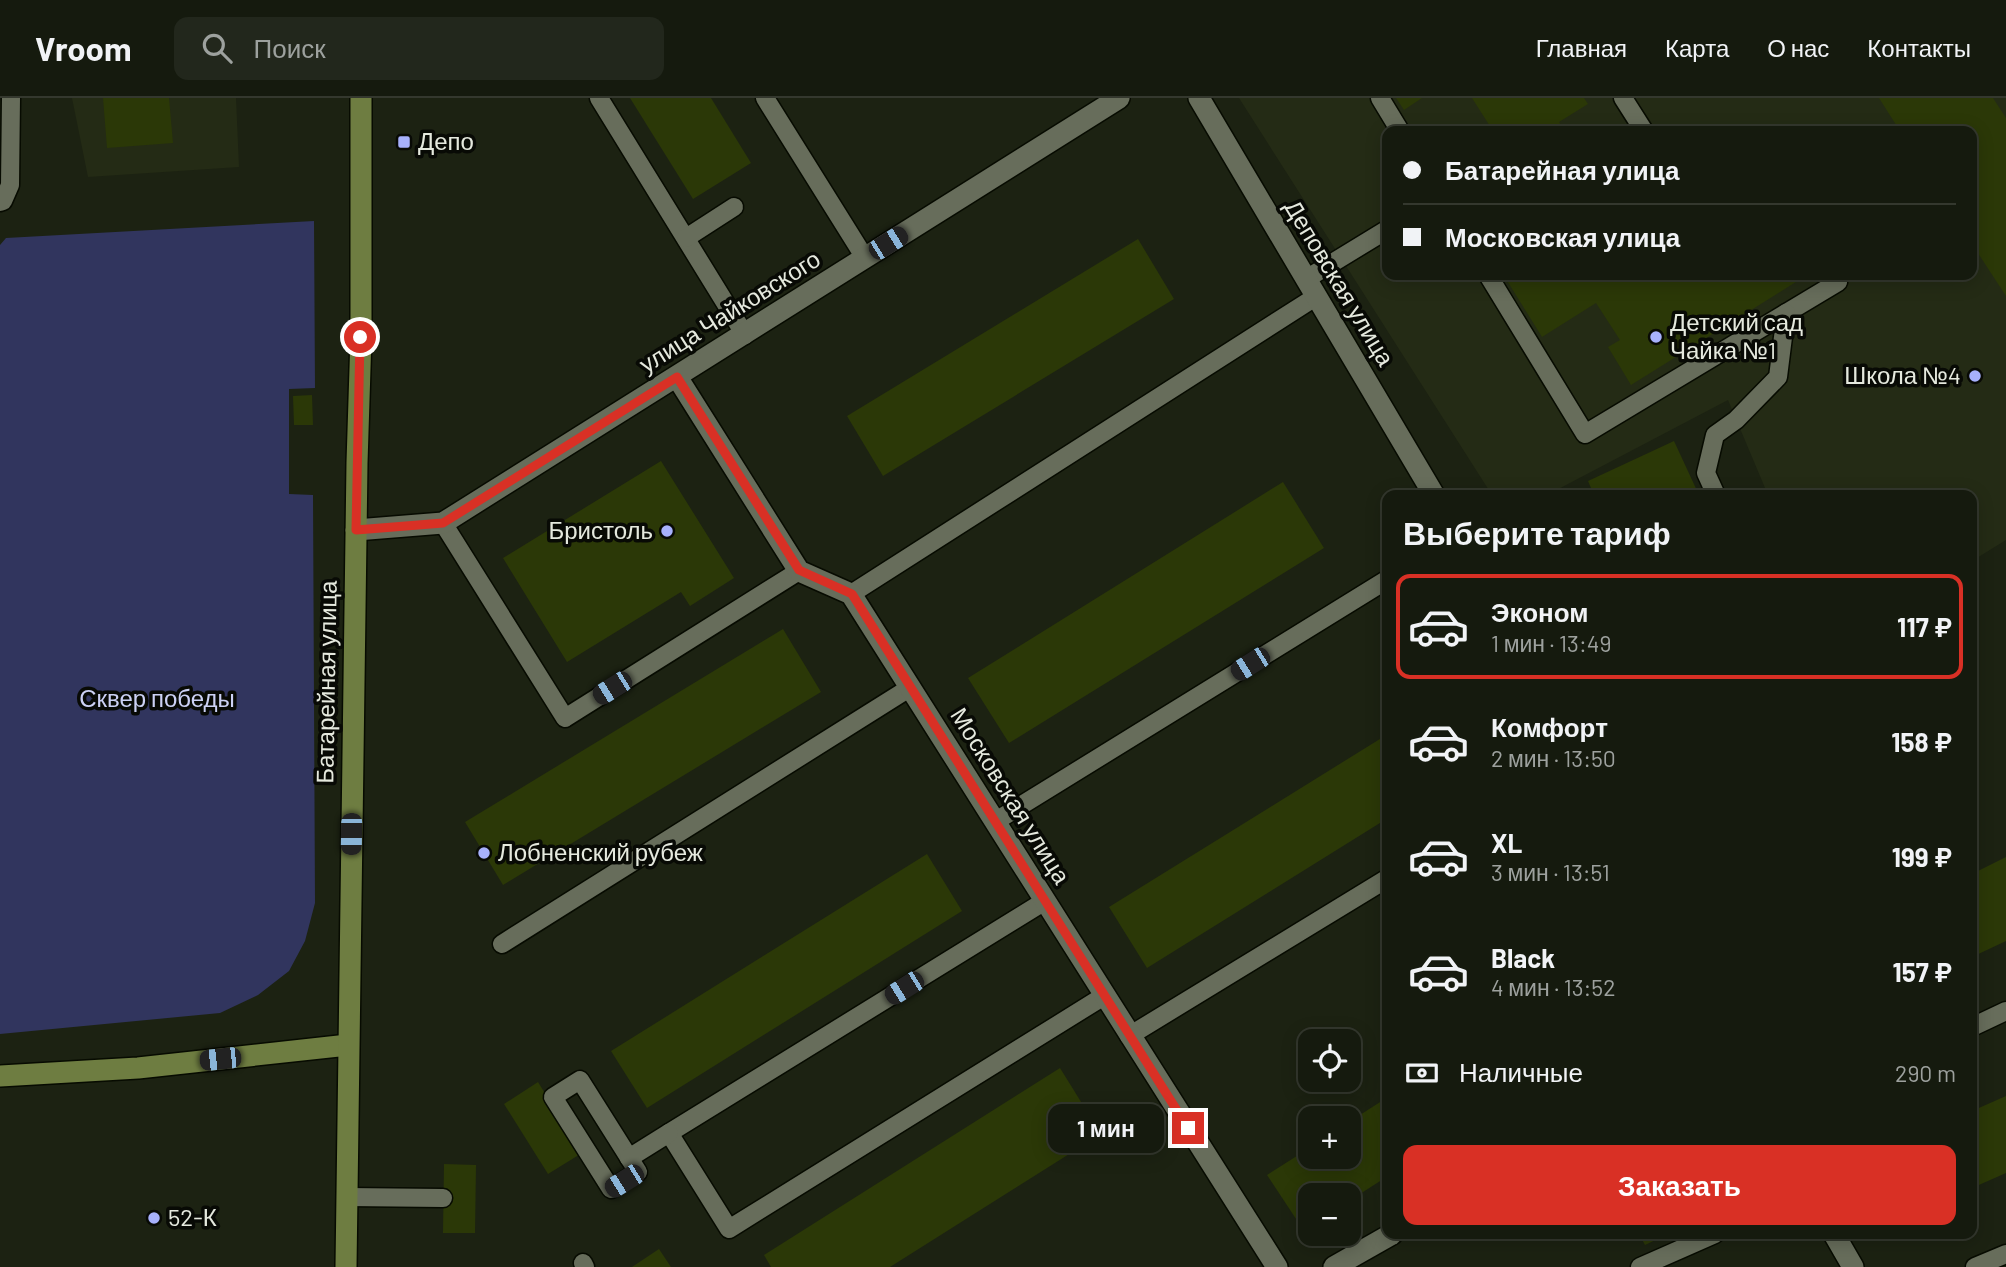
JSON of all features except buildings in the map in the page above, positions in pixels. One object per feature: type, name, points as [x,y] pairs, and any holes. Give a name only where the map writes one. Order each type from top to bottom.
[{"type":"main road","name":"Батарейная улица","points":[[346,1267],[362,98]]},
{"type":"main road","points":[[0,1076],[138,1068],[348,1045]]},
{"type":"street","name":"улица Чайковского","points":[[356,530],[443,523],[1119,98]]},
{"type":"street","name":"Деповская улица","points":[[1199,98],[1431,490]]},
{"type":"street","points":[[677,377],[799,570],[852,594]]},
{"type":"street","name":"Московская улица","points":[[852,594],[1277,1267]]},
{"type":"street","points":[[1334,1267],[1383,1239]]},
{"type":"street","points":[[1837,1239],[1853,1267]]},
{"type":"lane","points":[[0,202],[10,185],[11,98]]},
{"type":"lane","points":[[599,98],[745,335]]},
{"type":"lane","points":[[765,98],[865,258]]},
{"type":"lane","points":[[1380,98],[1397,126]]},
{"type":"lane","points":[[1623,98],[1641,126]]},
{"type":"lane","points":[[686,238],[734,207]]},
{"type":"lane","points":[[852,594],[1311,287],[1382,234]]},
{"type":"lane","points":[[1491,280],[1585,435],[1838,282],[1837,280]]},
{"type":"lane","points":[[1714,490],[1706,473],[1715,435],[1736,420],[1778,377],[1786,313]]},
{"type":"lane","points":[[443,523],[565,718],[799,570]]},
{"type":"lane","points":[[996,821],[1382,583]]},
{"type":"lane","points":[[502,944],[911,687]]},
{"type":"lane","points":[[1129,1036],[1382,882]]},
{"type":"lane","points":[[629,1158],[1045,901]]},
{"type":"lane","points":[[669,1133],[729,1229],[1104,996]]},
{"type":"lane","points":[[1977,1025],[2006,1011]]},
{"type":"lane","points":[[580,1080],[629,1158],[638,1172],[611,1189],[553,1097],[580,1080]]},
{"type":"lane","points":[[347,1197],[443,1198]]},
{"type":"lane","points":[[1640,1267],[1704,1239]]},
{"type":"lane","points":[[1975,1267],[2006,1254]]},
{"type":"shaded area","points":[[72,98],[236,98],[239,167],[88,177]]},
{"type":"shaded area","name":"Детский сад Чайка №1","points":[[1239,98],[2006,98],[2006,540],[1977,558],[1977,490],[1766,490],[1728,400],[1557,490],[1489,490]]},
{"type":"green space","name":"Сквер победы","points":[[314,221],[315,388],[289,389],[289,494],[313,495],[315,903],[305,941],[289,971],[258,995],[220,1013],[0,1034],[0,245],[6,238]]},
{"type":"place","name":"Депо","points":[[404,142]]},
{"type":"place","name":"Детский сад Чайка №1","points":[[1656,337]]},
{"type":"place","name":"Школа №4","points":[[1975,376]]},
{"type":"place","name":"Бристоль","points":[[667,531]]},
{"type":"place","name":"Лобненский рубеж","points":[[484,853]]},
{"type":"place","name":"52-К","points":[[154,1218]]},
{"type":"route","points":[[360,337],[356,530],[443,523],[677,377],[799,570],[852,594],[1188,1128]]}]
